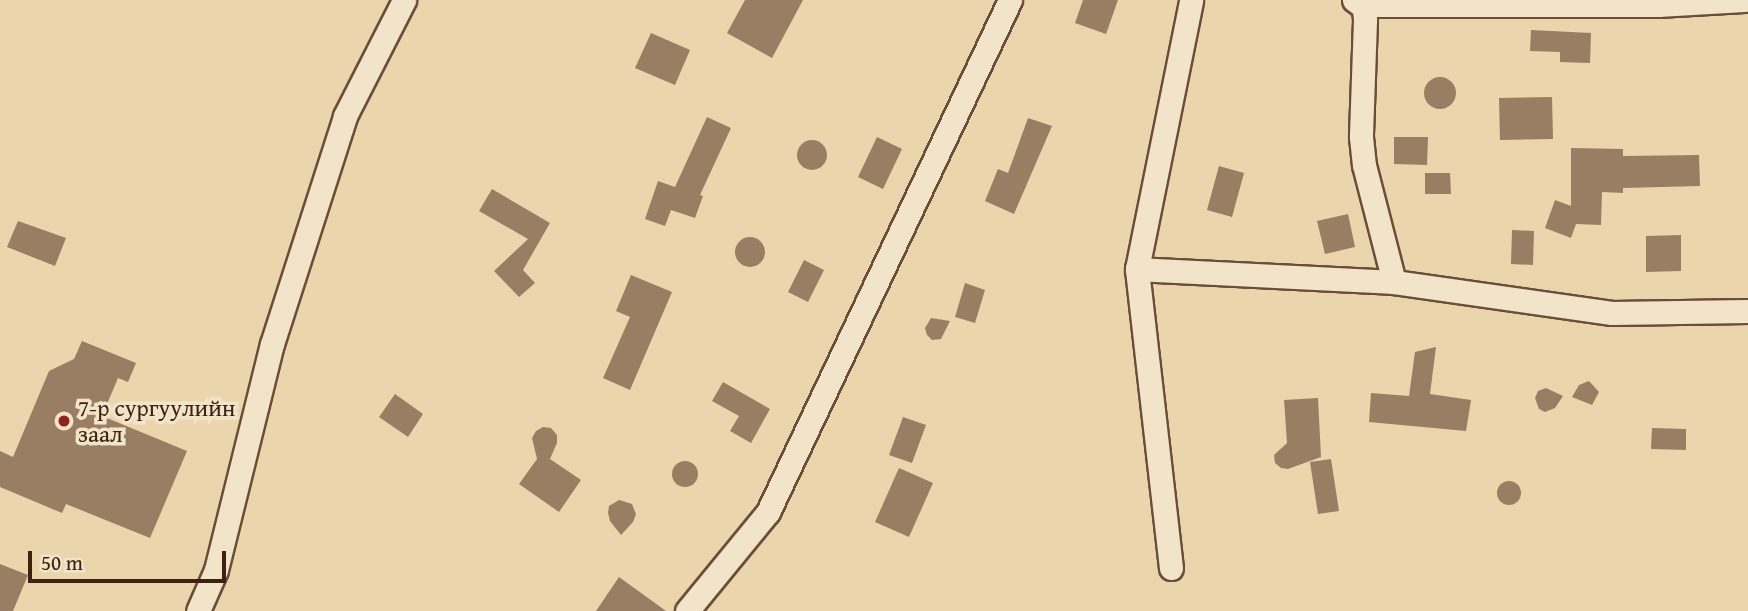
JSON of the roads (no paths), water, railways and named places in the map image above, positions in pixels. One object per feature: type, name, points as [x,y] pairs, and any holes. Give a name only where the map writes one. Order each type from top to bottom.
[{"type":"street","points":[[198,611],[216,570],[272,344],[345,116],[404,0]]},
{"type":"street","points":[[687,611],[768,512],[1010,0]]},
{"type":"street","points":[[1171,568],[1137,268],[1192,0]]},
{"type":"street","points":[[1394,282],[1364,165],[1361,138],[1365,20],[1359,2],[1658,5],[1744,0]]},
{"type":"street","points":[[1137,268],[1394,282],[1612,313],[1748,311]]},
{"type":"place","name":"7-р сургуулийн заал","points":[[64,421]]}]
